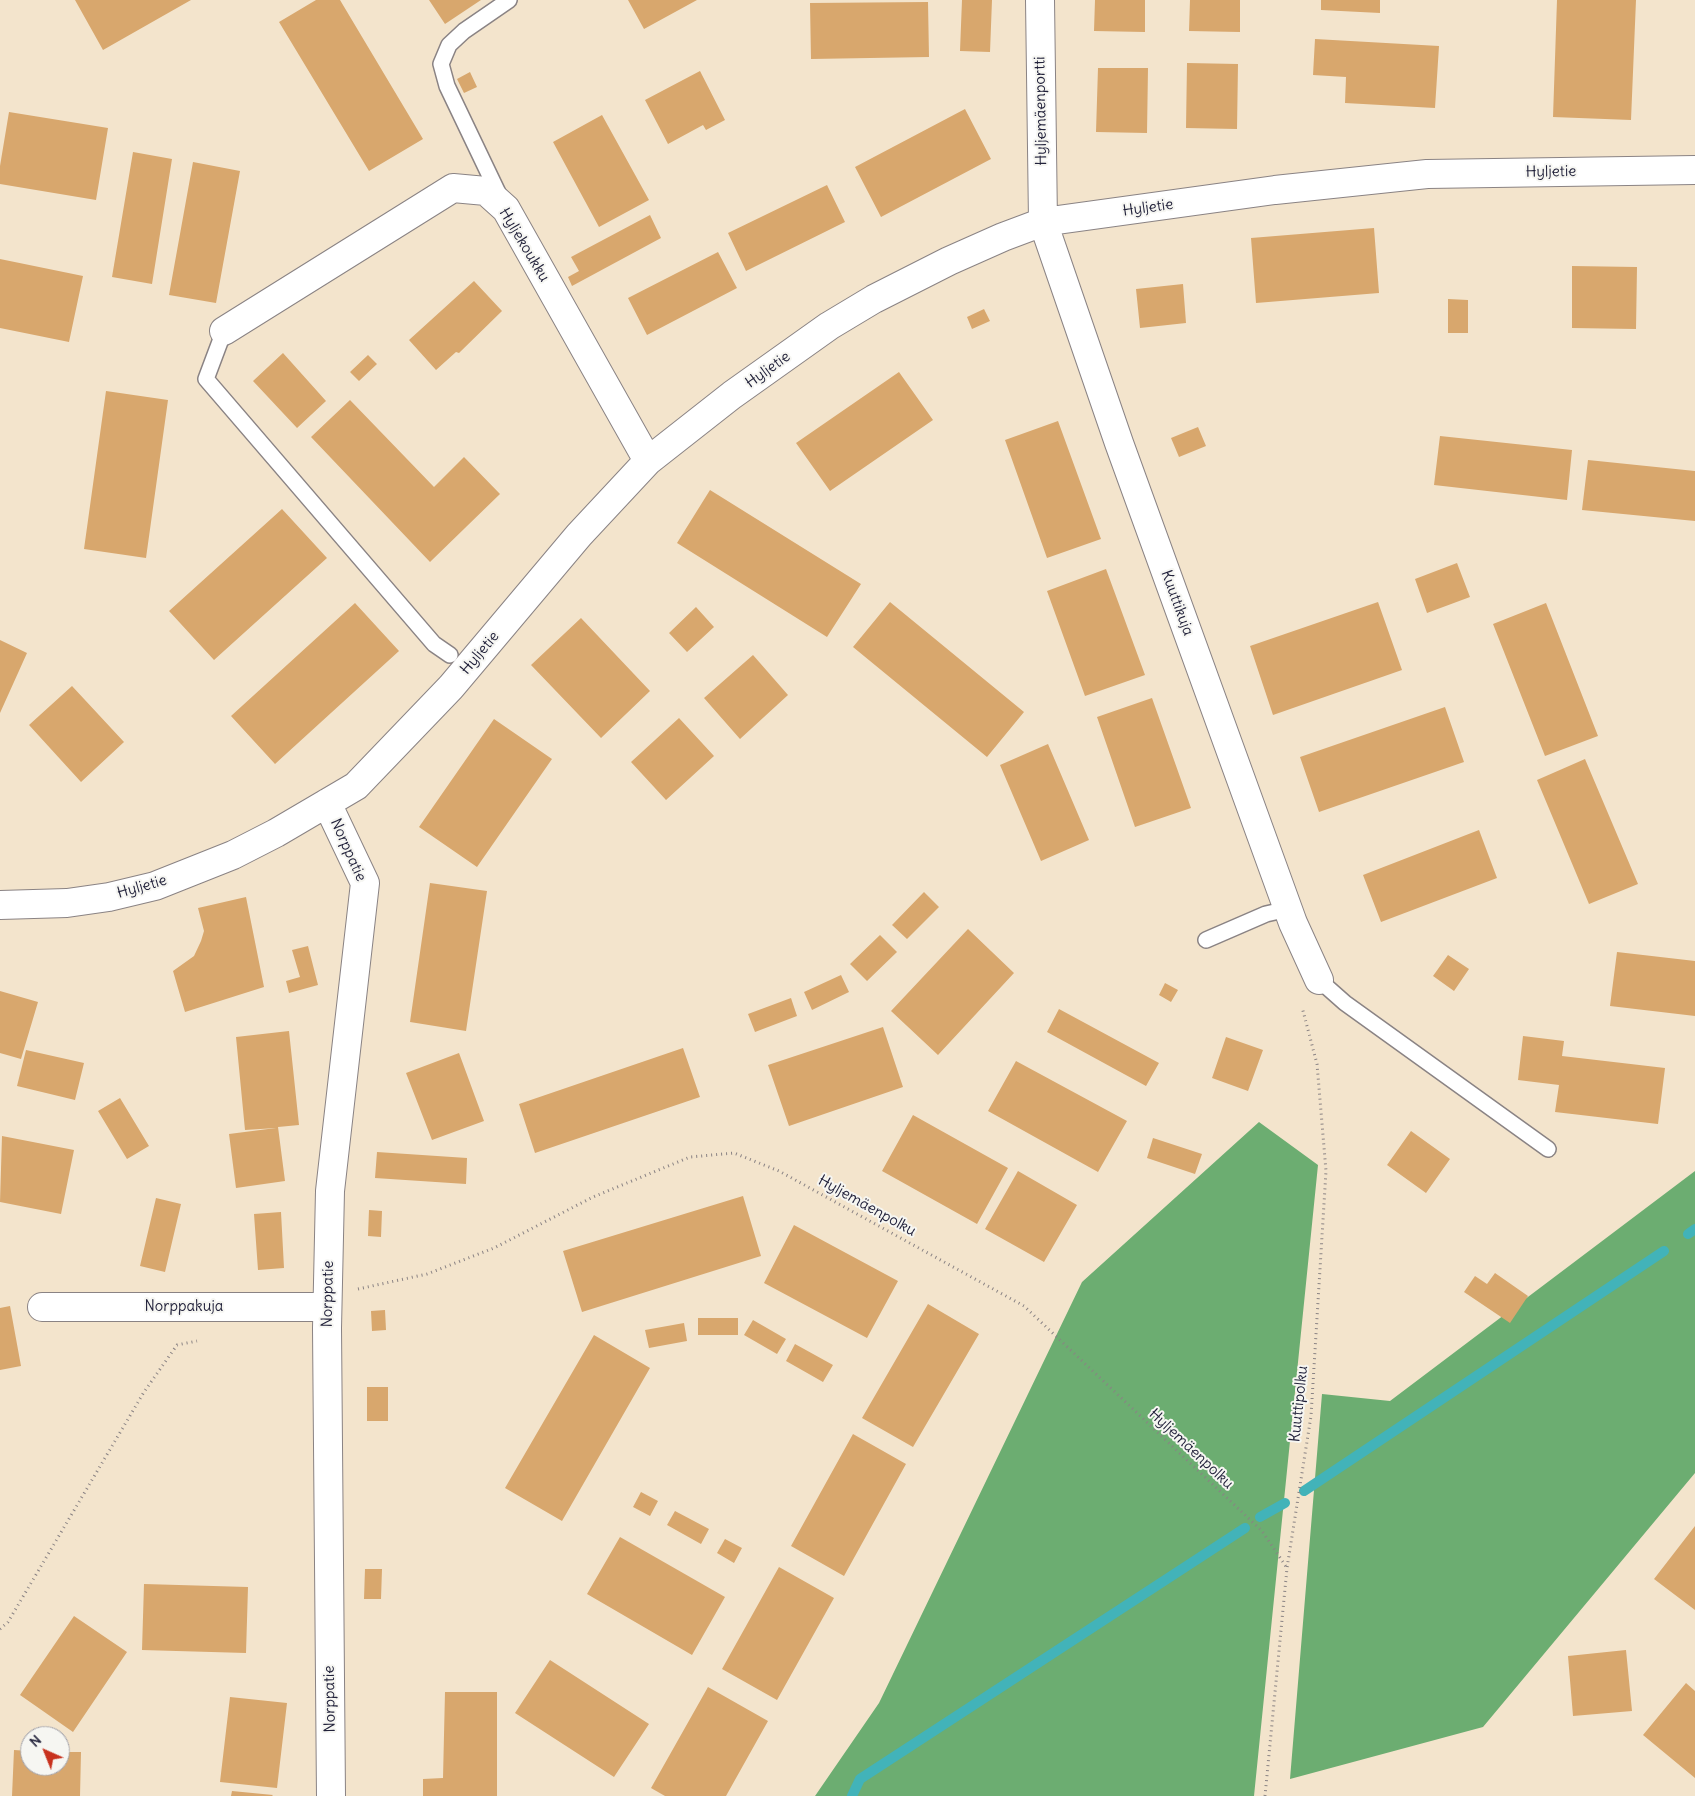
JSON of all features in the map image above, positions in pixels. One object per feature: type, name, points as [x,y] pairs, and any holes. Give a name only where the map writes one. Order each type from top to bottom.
[{"type":"street","name":"Hyljemäenportti","points":[[1040,0],[1043,222]]},
{"type":"street","name":"Hyljetie","points":[[0,905],[67,903],[108,897],[155,886],[233,855],[276,833],[356,786],[451,687],[579,535],[648,461],[732,395],[829,326],[874,299],[949,261],[1043,222],[1275,190],[1426,174],[1695,170]]},
{"type":"street","name":"Hyljekoukku","points":[[224,331],[453,188],[486,191],[506,210],[648,461]]},
{"type":"street","name":"Kuuttikuja","points":[[1043,222],[1119,443],[1288,910],[1319,980]]},
{"type":"street","name":"Norppatie","points":[[327,803],[365,882],[330,1191],[327,1306],[327,1535],[331,1796]]},
{"type":"street","name":"Norppakuja","points":[[42,1306],[327,1306]]},
{"type":"lane","points":[[506,210],[447,86],[441,64],[449,45],[464,31],[509,0]]},
{"type":"lane","points":[[224,331],[206,379],[434,644],[450,655]]},
{"type":"lane","points":[[1206,940],[1266,914],[1288,910]]},
{"type":"lane","points":[[1319,980],[1346,1003],[1548,1149]]},
{"type":"path","name":"Kuuttipolku","points":[[1266,1796],[1287,1568],[1311,1416],[1326,1171],[1316,1064],[1305,1015]]},
{"type":"path","name":"Hyljemäenpolku","points":[[355,1290],[427,1274],[494,1248],[593,1197],[690,1157],[734,1153],[779,1171],[1024,1306],[1262,1531],[1287,1568]]},
{"type":"path","points":[[0,1629],[8,1622],[144,1392],[171,1353],[177,1345],[205,1340]]},
{"type":"green space","points":[[1259,1122],[1318,1165],[1254,1796],[815,1796],[879,1703],[1082,1282]]},
{"type":"green space","points":[[1695,1171],[1695,1473],[1483,1727],[1290,1779],[1322,1394],[1390,1401]]},
{"type":"building","points":[[75,0],[191,0],[103,50]]},
{"type":"building","points":[[316,0],[340,0],[423,139],[369,171],[279,22]]},
{"type":"building","points":[[429,0],[481,0],[445,24]]},
{"type":"building","points":[[628,0],[697,0],[644,29]]},
{"type":"building","points":[[962,0],[992,0],[990,52],[960,51]]},
{"type":"building","points":[[1095,0],[1145,0],[1145,32],[1094,31]]},
{"type":"building","points":[[1190,0],[1240,0],[1240,32],[1189,31]]},
{"type":"building","points":[[1321,0],[1380,0],[1380,13],[1321,10]]},
{"type":"building","points":[[1557,0],[1636,0],[1631,120],[1553,117]]},
{"type":"building","points":[[928,2],[929,57],[811,59],[810,3]]},
{"type":"building","points":[[1315,39],[1439,46],[1435,108],[1345,103],[1346,77],[1313,75]]},
{"type":"building","points":[[1187,63],[1238,64],[1237,129],[1186,128]]},
{"type":"building","points":[[1098,68],[1148,68],[1147,133],[1096,132]]},
{"type":"building","points":[[700,71],[725,120],[706,130],[703,125],[668,144],[645,100]]},
{"type":"building","points":[[470,72],[477,87],[464,93],[457,79]]},
{"type":"building","points":[[965,109],[991,159],[881,217],[855,167]]},
{"type":"building","points":[[9,112],[108,128],[96,200],[0,184],[0,166]]},
{"type":"building","points":[[602,115],[649,200],[599,227],[553,142]]},
{"type":"building","points":[[133,152],[172,159],[152,284],[112,277]]},
{"type":"building","points":[[193,162],[240,171],[216,303],[169,295]]},
{"type":"building","points":[[827,185],[845,222],[746,271],[728,233]]},
{"type":"building","points":[[650,215],[661,238],[572,286],[568,277],[579,271],[571,257]]},
{"type":"building","points":[[1374,228],[1379,293],[1256,303],[1251,238]]},
{"type":"building","points":[[718,252],[737,288],[647,335],[628,298]]},
{"type":"building","points":[[0,259],[83,276],[69,342],[0,328]]},
{"type":"building","points":[[1572,266],[1637,267],[1636,329],[1572,328]]},
{"type":"building","points":[[474,281],[502,311],[459,353],[456,352],[436,370],[409,340]]},
{"type":"building","points":[[1183,284],[1186,323],[1140,328],[1136,289]]},
{"type":"building","points":[[1448,299],[1468,300],[1468,333],[1448,333]]},
{"type":"building","points":[[984,309],[990,321],[972,329],[967,317]]},
{"type":"building","points":[[283,353],[326,401],[297,428],[253,381]]},
{"type":"building","points":[[368,355],[377,364],[359,381],[350,372]]},
{"type":"building","points":[[899,372],[933,420],[830,491],[796,443]]},
{"type":"building","points":[[106,391],[168,400],[146,558],[84,549]]},
{"type":"building","points":[[350,400],[434,487],[464,457],[500,494],[430,562],[311,437]]},
{"type":"building","points":[[1058,421],[1101,539],[1047,558],[1005,440]]},
{"type":"building","points":[[1198,427],[1206,446],[1179,457],[1171,438]]},
{"type":"building","points":[[1440,436],[1572,450],[1567,500],[1434,485]]},
{"type":"building","points":[[1588,460],[1695,471],[1695,521],[1582,510]]},
{"type":"building","points":[[710,490],[861,584],[827,637],[677,543]]},
{"type":"building","points":[[282,509],[327,558],[214,660],[169,611]]},
{"type":"building","points":[[1457,563],[1470,597],[1427,613],[1415,579]]},
{"type":"building","points":[[1106,569],[1145,675],[1085,696],[1047,591]]},
{"type":"building","points":[[890,602],[1024,712],[987,757],[853,647]]},
{"type":"building","points":[[1378,602],[1402,670],[1273,715],[1250,646]]},
{"type":"building","points":[[355,603],[399,651],[275,764],[231,716]]},
{"type":"building","points":[[1546,603],[1598,736],[1545,756],[1493,624]]},
{"type":"building","points":[[696,607],[714,627],[687,652],[669,633]]},
{"type":"building","points":[[581,618],[650,691],[601,738],[531,665]]},
{"type":"building","points":[[0,640],[27,653],[0,713]]},
{"type":"building","points":[[753,655],[788,695],[740,739],[704,698]]},
{"type":"building","points":[[72,686],[124,742],[81,782],[29,725]]},
{"type":"building","points":[[1152,698],[1191,808],[1135,827],[1097,717]]},
{"type":"building","points":[[1445,707],[1464,762],[1319,812],[1300,757]]},
{"type":"building","points":[[679,718],[714,756],[666,800],[631,762]]},
{"type":"building","points":[[494,719],[552,759],[477,867],[419,827]]},
{"type":"building","points":[[1048,744],[1089,840],[1041,861],[1000,765]]},
{"type":"building","points":[[1585,759],[1638,884],[1589,904],[1537,780]]},
{"type":"building","points":[[1479,830],[1497,878],[1381,922],[1363,875]]},
{"type":"building","points":[[430,883],[487,891],[466,1031],[410,1022]]},
{"type":"building","points":[[924,892],[939,907],[907,939],[892,925]]},
{"type":"building","points":[[246,897],[264,987],[185,1012],[173,971],[194,956],[201,941],[204,931],[198,908]]},
{"type":"building","points":[[968,929],[1014,973],[938,1055],[891,1011]]},
{"type":"building","points":[[880,935],[897,952],[867,981],[850,964]]},
{"type":"building","points":[[308,946],[318,985],[289,993],[286,981],[300,977],[292,950]]},
{"type":"building","points":[[1617,952],[1695,961],[1695,1016],[1610,1006]]},
{"type":"building","points":[[1448,955],[1469,969],[1454,991],[1433,976]]},
{"type":"building","points":[[841,975],[849,992],[812,1010],[804,992]]},
{"type":"building","points":[[1165,983],[1178,990],[1171,1002],[1159,995]]},
{"type":"building","points":[[0,991],[38,1002],[21,1059],[0,1053]]},
{"type":"building","points":[[791,998],[797,1016],[755,1032],[748,1014]]},
{"type":"building","points":[[1059,1009],[1159,1063],[1146,1086],[1047,1032]]},
{"type":"building","points":[[883,1027],[903,1087],[789,1126],[768,1065]]},
{"type":"building","points":[[289,1031],[299,1125],[278,1127],[285,1181],[236,1188],[229,1134],[276,1128],[245,1130],[236,1037]]},
{"type":"building","points":[[1523,1036],[1564,1041],[1562,1056],[1665,1068],[1658,1124],[1555,1112],[1559,1085],[1518,1080]]},
{"type":"building","points":[[1226,1037],[1263,1050],[1248,1091],[1212,1078]]},
{"type":"building","points":[[683,1048],[700,1097],[535,1153],[519,1104]]},
{"type":"building","points":[[26,1050],[84,1063],[75,1100],[17,1086]]},
{"type":"building","points":[[459,1053],[484,1121],[432,1140],[406,1073]]},
{"type":"building","points":[[1016,1061],[1127,1121],[1098,1172],[988,1111]]},
{"type":"building","points":[[120,1098],[149,1146],[127,1159],[98,1111]]},
{"type":"building","points":[[913,1115],[1008,1168],[977,1224],[882,1171]]},
{"type":"building","points":[[1411,1131],[1450,1159],[1426,1193],[1387,1165]]},
{"type":"building","points":[[2,1136],[74,1150],[61,1214],[0,1202]]},
{"type":"building","points":[[1153,1138],[1202,1154],[1195,1174],[1147,1158]]},
{"type":"building","points":[[377,1152],[467,1158],[466,1184],[375,1178]]},
{"type":"building","points":[[1018,1171],[1077,1205],[1044,1262],[985,1229]]},
{"type":"building","points":[[743,1196],[761,1256],[582,1312],[563,1251]]},
{"type":"building","points":[[156,1198],[181,1204],[165,1272],[140,1266]]},
{"type":"building","points":[[369,1210],[382,1211],[381,1237],[368,1236]]},
{"type":"building","points":[[281,1212],[284,1268],[258,1270],[254,1214]]},
{"type":"building","points":[[794,1225],[898,1281],[867,1338],[764,1283]]},
{"type":"building","points":[[1495,1273],[1528,1296],[1510,1323],[1464,1292],[1475,1276],[1487,1284]]},
{"type":"building","points":[[928,1304],[979,1334],[913,1447],[862,1418]]},
{"type":"building","points":[[10,1306],[21,1366],[0,1370],[0,1308]]},
{"type":"building","points":[[385,1310],[386,1330],[372,1331],[371,1311]]},
{"type":"building","points":[[698,1318],[738,1318],[738,1335],[698,1335]]},
{"type":"building","points":[[753,1320],[786,1339],[777,1354],[744,1335]]},
{"type":"building","points":[[684,1323],[687,1341],[649,1348],[645,1330]]},
{"type":"building","points":[[594,1335],[650,1368],[562,1521],[505,1488]]},
{"type":"building","points":[[795,1344],[833,1365],[823,1382],[786,1361]]},
{"type":"building","points":[[367,1387],[388,1387],[388,1421],[367,1421]]},
{"type":"building","points":[[853,1434],[906,1464],[844,1576],[791,1546]]},
{"type":"building","points":[[641,1492],[658,1501],[650,1516],[633,1507]]},
{"type":"building","points":[[675,1511],[709,1529],[701,1544],[667,1525]]},
{"type":"building","points":[[1695,1526],[1695,1610],[1654,1579]]},
{"type":"building","points":[[620,1537],[725,1597],[692,1655],[587,1594]]},
{"type":"building","points":[[725,1539],[742,1548],[734,1563],[717,1553]]},
{"type":"building","points":[[779,1567],[834,1598],[777,1700],[722,1669]]},
{"type":"building","points":[[365,1569],[382,1569],[381,1599],[364,1599]]},
{"type":"building","points":[[144,1584],[248,1587],[246,1653],[142,1650]]},
{"type":"building","points":[[74,1616],[127,1652],[73,1732],[70,1730],[70,1726],[64,1726],[20,1695]]},
{"type":"building","points":[[1626,1650],[1632,1711],[1573,1716],[1568,1656]]},
{"type":"building","points":[[550,1660],[649,1724],[614,1777],[515,1713]]},
{"type":"building","points":[[1686,1683],[1695,1691],[1695,1778],[1643,1735]]},
{"type":"building","points":[[708,1687],[768,1721],[726,1796],[665,1796],[651,1788]]},
{"type":"building","points":[[445,1692],[497,1692],[497,1796],[423,1796],[423,1779],[443,1778]]},
{"type":"building","points":[[230,1697],[287,1703],[277,1788],[220,1782]]},
{"type":"building","points":[[14,1750],[20,1750],[20,1776],[70,1776],[70,1752],[81,1752],[80,1796],[12,1796]]},
{"type":"building","points":[[232,1791],[273,1795],[231,1796]]},
{"type":"waterway","points":[[1688,1234],[1695,1229]]},
{"type":"waterway","points":[[1304,1491],[1664,1251]]},
{"type":"waterway","points":[[1260,1517],[1285,1503]]},
{"type":"waterway","points":[[852,1796],[860,1779],[1245,1528]]}]
